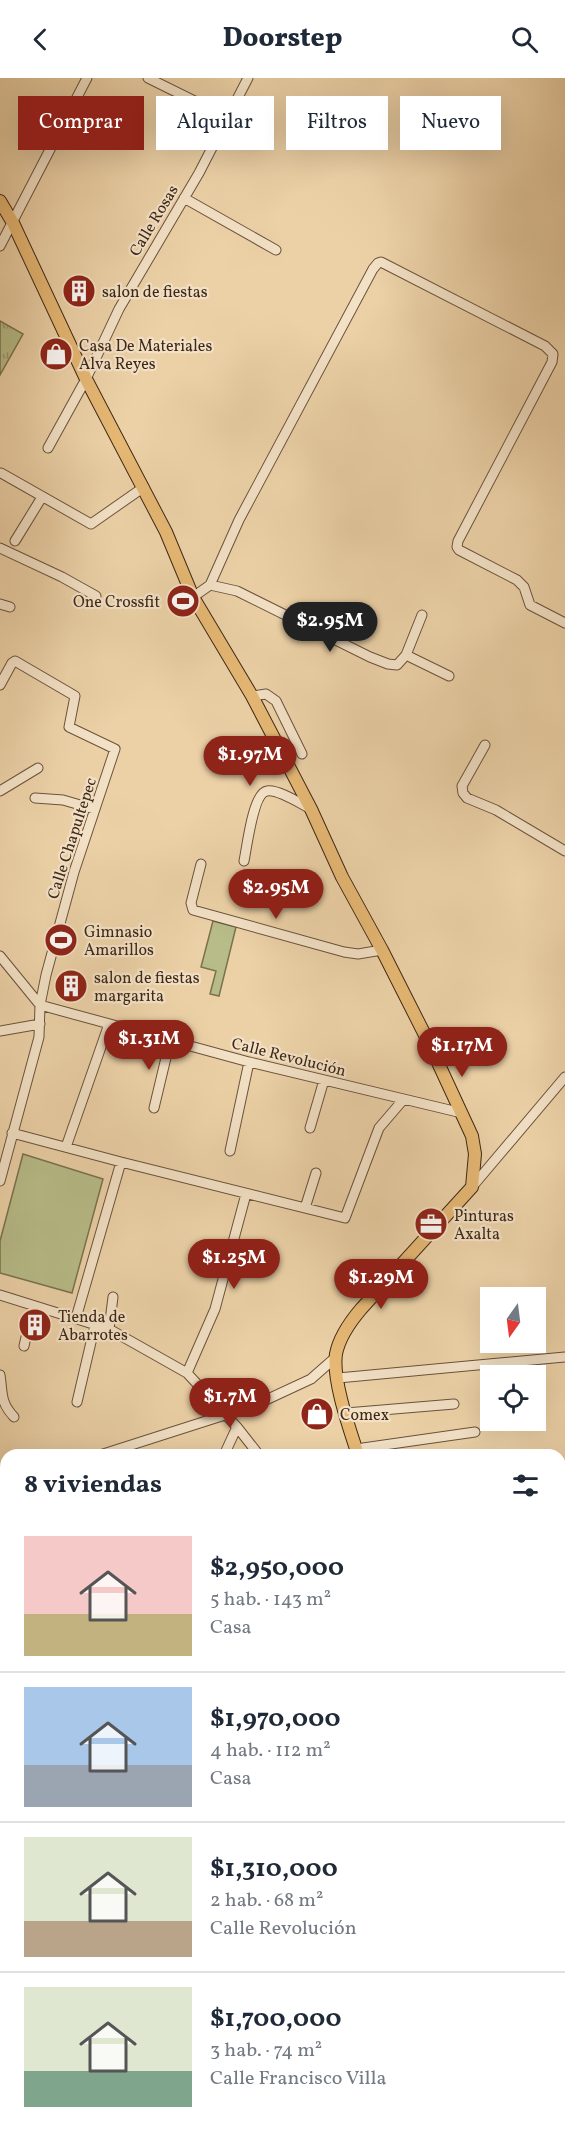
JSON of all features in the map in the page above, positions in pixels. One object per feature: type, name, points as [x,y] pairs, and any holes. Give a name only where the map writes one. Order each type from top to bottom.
[{"type":"main road","points":[[0,201],[13,223],[86,379],[166,532],[193,597],[252,696],[311,809],[342,877],[382,950],[462,1113],[474,1143],[472,1186],[361,1309],[351,1322],[336,1357],[338,1378],[356,1449]]},
{"type":"street","points":[[0,246],[87,78]]},
{"type":"street","points":[[148,78],[184,96]]},
{"type":"street","name":"Calle Rosas","points":[[238,96],[248,78]]},
{"type":"street","name":"Calle Rosas","points":[[48,448],[86,379],[119,309],[209,150]]},
{"type":"street","points":[[184,198],[276,250]]},
{"type":"street","points":[[193,597],[210,585],[239,520],[373,269],[381,262],[545,346],[553,354],[552,362],[457,545],[459,550],[517,580],[524,587],[528,601],[534,608],[565,623]]},
{"type":"street","points":[[1,473],[91,524],[144,487]]},
{"type":"street","points":[[15,541],[42,497]]},
{"type":"street","points":[[0,548],[96,596]]},
{"type":"street","points":[[210,585],[237,591],[388,664],[397,665],[406,655],[422,615]]},
{"type":"street","points":[[0,604],[10,608]]},
{"type":"street","points":[[406,655],[448,676]]},
{"type":"street","name":"Calle Chapultepec","points":[[0,685],[15,661],[75,696],[69,727],[115,749],[71,883],[45,975],[40,1005],[39,1037],[0,1180]]},
{"type":"street","points":[[252,696],[266,694],[276,701],[302,754]]},
{"type":"street","points":[[485,745],[462,786],[463,793],[467,798],[496,810],[565,851]]},
{"type":"street","points":[[0,791],[38,768]]},
{"type":"street","points":[[244,861],[255,807],[262,793],[274,792],[311,809]]},
{"type":"street","points":[[35,798],[63,800],[94,809]]},
{"type":"street","points":[[201,864],[191,903],[193,910],[344,952],[358,954],[382,950]]},
{"type":"street","points":[[0,956],[40,1005]]},
{"type":"street","name":"Calle Revolución","points":[[40,1005],[249,1062],[462,1113]]},
{"type":"street","points":[[0,1031],[40,1024]]},
{"type":"street","points":[[66,1147],[110,1024]]},
{"type":"street","points":[[154,1108],[170,1041]]},
{"type":"street","points":[[230,1151],[249,1062]]},
{"type":"street","points":[[472,1186],[565,1077]]},
{"type":"street","points":[[310,1128],[324,1080]]},
{"type":"street","points":[[12,1133],[246,1194],[346,1217],[380,1128],[403,1100]]},
{"type":"street","points":[[76,1318],[121,1162]]},
{"type":"street","points":[[305,1208],[316,1173]]},
{"type":"street","points":[[187,1373],[214,1309],[246,1194]]},
{"type":"street","points":[[0,1295],[109,1329],[187,1373],[237,1427],[254,1449]]},
{"type":"street","points":[[109,1329],[113,1297]]},
{"type":"street","points":[[24,1346],[33,1306]]},
{"type":"street","points":[[77,1402],[95,1325]]},
{"type":"street","points":[[119,1449],[225,1416],[294,1389],[311,1379],[336,1357]]},
{"type":"street","points":[[338,1378],[565,1357]]},
{"type":"street","points":[[0,1375],[1,1402],[14,1417]]},
{"type":"street","points":[[346,1413],[454,1404]]},
{"type":"street","points":[[228,1449],[237,1427]]},
{"type":"street","points":[[375,1449],[475,1432]]},
{"type":"green space","points":[[0,321],[23,334],[0,375]]},
{"type":"green space","points":[[213,921],[236,927],[219,996],[210,994],[216,971],[201,967]]},
{"type":"green space","points":[[23,1154],[103,1179],[72,1293],[0,1273],[0,1241]]},
{"type":"place","name":"salon de fiestas","points":[[79,291]]},
{"type":"place","name":"Casa De Materiales Alva Reyes","points":[[56,354]]},
{"type":"place","name":"One Crossfit","points":[[183,601]]},
{"type":"place","name":"Gimnasio Amarillos","points":[[61,940]]},
{"type":"place","name":"salon de fiestas margarita","points":[[71,986]]},
{"type":"place","name":"Pinturas Axalta","points":[[431,1224]]},
{"type":"place","name":"Tienda de Abarrotes","points":[[35,1325]]},
{"type":"place","name":"Comex","points":[[317,1414]]}]
